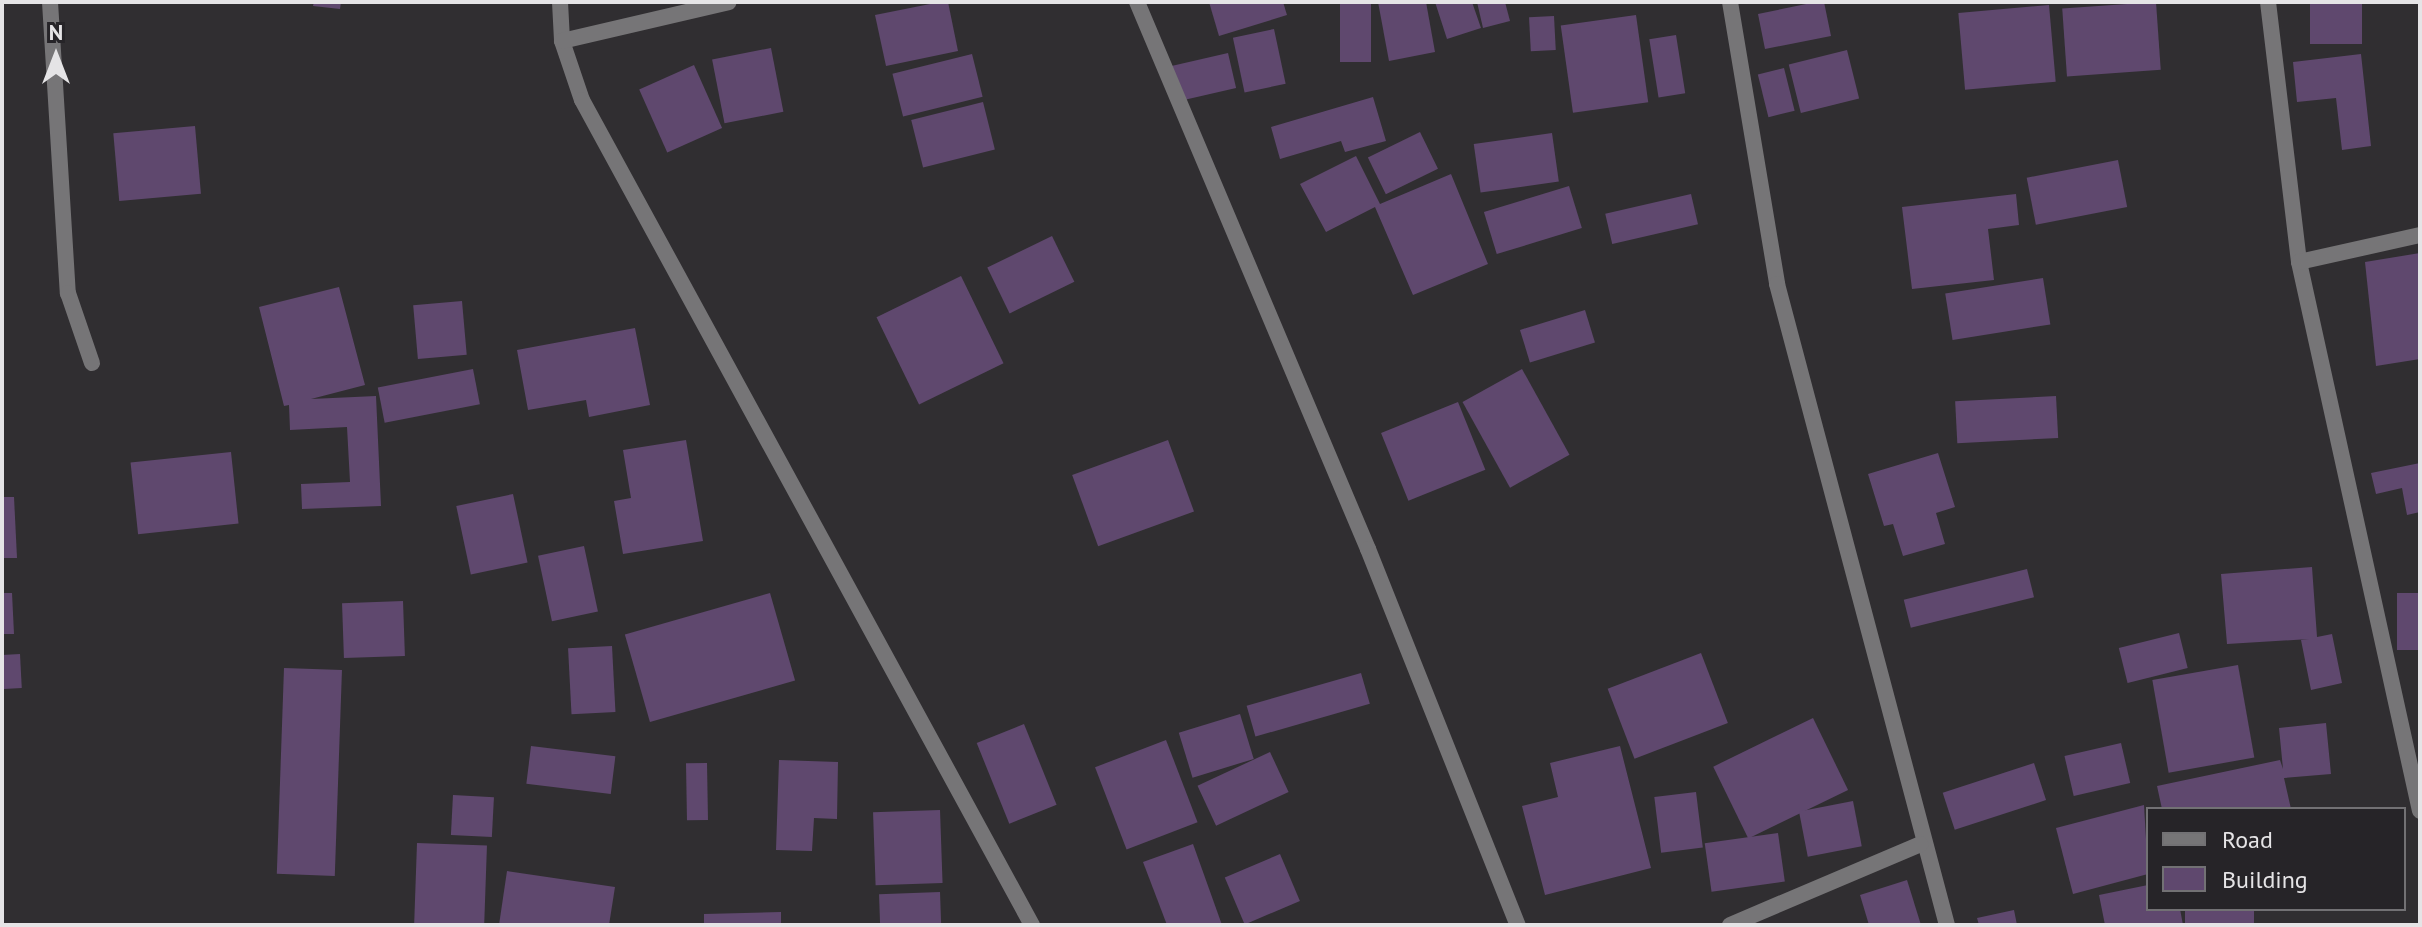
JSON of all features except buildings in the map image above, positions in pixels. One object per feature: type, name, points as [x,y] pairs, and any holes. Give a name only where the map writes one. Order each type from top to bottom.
[{"type":"street","points":[[50,2],[63,251],[68,293],[92,363]]},
{"type":"street","points":[[560,2],[562,41],[582,100],[1032,925]]},
{"type":"street","points":[[562,41],[729,2]]},
{"type":"street","points":[[1137,2],[1368,549],[1518,925]]},
{"type":"street","points":[[1730,2],[1777,284],[1921,844],[1947,925]]},
{"type":"street","points":[[2268,2],[2299,262],[2414,741],[2420,811]]},
{"type":"street","points":[[2299,262],[2420,235]]},
{"type":"street","points":[[1730,925],[1921,844]]}]
